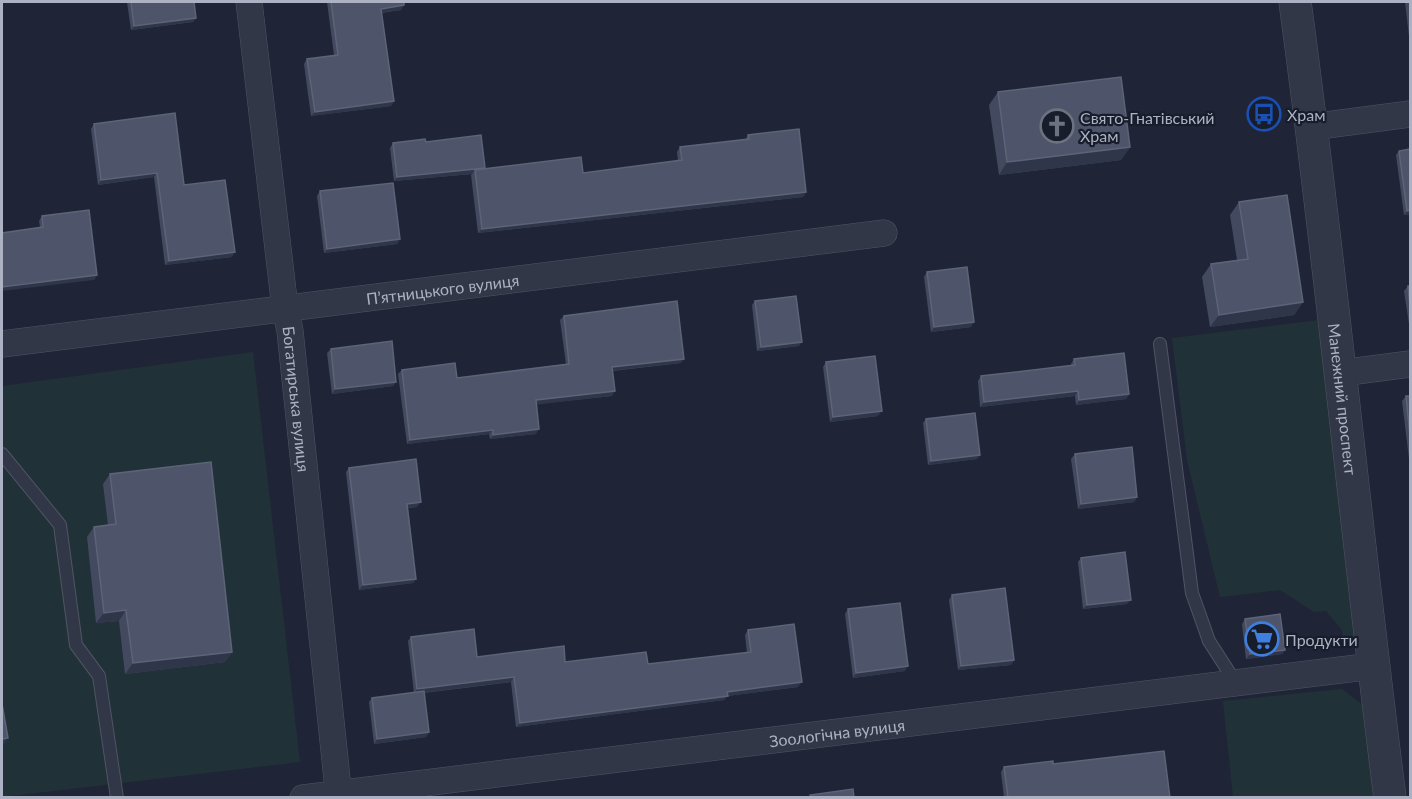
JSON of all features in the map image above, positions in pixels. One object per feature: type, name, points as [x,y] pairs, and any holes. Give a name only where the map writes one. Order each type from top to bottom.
[{"type":"street","name":"Богатирська вулиця","points":[[249,2],[291,343],[339,795]]},
{"type":"street","name":"Манежний проспект","points":[[1295,2],[1390,798]]},
{"type":"street","points":[[1311,127],[1410,114]]},
{"type":"street","name":"П’ятницького вулиця","points":[[2,344],[884,233]]},
{"type":"street","points":[[1341,373],[1410,364]]},
{"type":"street","name":"Зоологічна вулиця","points":[[303,798],[1373,666]]},
{"type":"lane","points":[[1160,344],[1192,593],[1209,641],[1236,683]]},
{"type":"lane","points":[[2,453],[60,525],[76,645],[99,676],[117,798]]},
{"type":"shaded area","points":[[1319,320],[1358,642],[1344,644],[1342,630],[1326,611],[1314,612],[1280,590],[1220,597],[1187,460],[1172,338]]},
{"type":"shaded area","points":[[253,352],[300,762],[2,797],[2,386]]},
{"type":"shaded area","points":[[1342,689],[1368,709],[1377,797],[1233,797],[1223,701]]},
{"type":"building","points":[[131,2],[194,2],[196,18],[134,26]]},
{"type":"building","points":[[331,2],[404,2],[404,5],[381,9],[394,101],[315,112],[307,59],[338,55]]},
{"type":"building","points":[[1121,77],[1130,147],[1007,162],[998,92]]},
{"type":"building","points":[[175,113],[184,185],[225,180],[235,252],[169,261],[157,173],[101,180],[94,124]]},
{"type":"building","points":[[799,129],[806,192],[482,229],[475,170],[581,157],[583,173],[682,160],[680,147],[749,139],[748,135]]},
{"type":"building","points":[[481,135],[485,168],[397,177],[393,143],[425,139],[426,142]]},
{"type":"building","points":[[1410,149],[1410,210],[1407,211],[1399,151]]},
{"type":"building","points":[[393,183],[400,239],[327,249],[320,191]]},
{"type":"building","points":[[1287,195],[1303,302],[1219,315],[1211,264],[1248,259],[1239,202]]},
{"type":"building","points":[[89,210],[97,275],[2,287],[2,233],[43,227],[42,216]]},
{"type":"building","points":[[967,267],[974,322],[934,327],[927,272]]},
{"type":"building","points":[[796,296],[802,342],[761,347],[755,301]]},
{"type":"building","points":[[677,301],[684,359],[612,367],[615,391],[536,400],[539,429],[493,435],[493,430],[410,440],[402,370],[455,363],[457,378],[569,364],[564,316]]},
{"type":"building","points":[[392,341],[396,382],[335,389],[331,349]]},
{"type":"building","points":[[1124,353],[1129,394],[1079,400],[1078,391],[984,402],[981,376],[1075,365],[1074,359]]},
{"type":"building","points":[[875,356],[882,411],[833,417],[826,362]]},
{"type":"building","points":[[1406,396],[1410,396],[1410,436]]},
{"type":"building","points":[[975,413],[980,455],[931,461],[926,419]]},
{"type":"building","points":[[1132,447],[1137,497],[1081,504],[1075,454]]},
{"type":"building","points":[[416,459],[421,502],[407,504],[416,579],[363,585],[349,468]]},
{"type":"building","points":[[211,462],[232,652],[133,663],[126,610],[104,613],[94,527],[116,524],[110,474]]},
{"type":"building","points":[[1125,552],[1131,600],[1087,605],[1081,558]]},
{"type":"building","points":[[1005,588],[1014,660],[961,666],[952,595]]},
{"type":"building","points":[[900,603],[908,666],[856,673],[848,609]]},
{"type":"building","name":"Продукти","points":[[1280,614],[1285,650],[1250,654],[1245,619]]},
{"type":"building","points":[[794,624],[802,682],[727,692],[728,696],[520,723],[514,677],[417,689],[411,637],[474,629],[477,657],[564,646],[565,662],[646,652],[648,664],[751,652],[748,630]]},
{"type":"building","points":[[424,691],[429,732],[377,739],[372,698]]},
{"type":"building","points":[[2,704],[8,738],[2,739]]},
{"type":"building","points":[[1164,751],[1170,798],[1008,798],[1004,767],[1053,761],[1053,764]]},
{"type":"building","points":[[853,789],[854,798],[811,798],[810,795]]},
{"type":"place","name":"Храм","points":[[1264,114]]},
{"type":"place","name":"Свято-Гнатівський Храм","points":[[1057,126]]},
{"type":"place","name":"Продукти","points":[[1262,639]]}]
